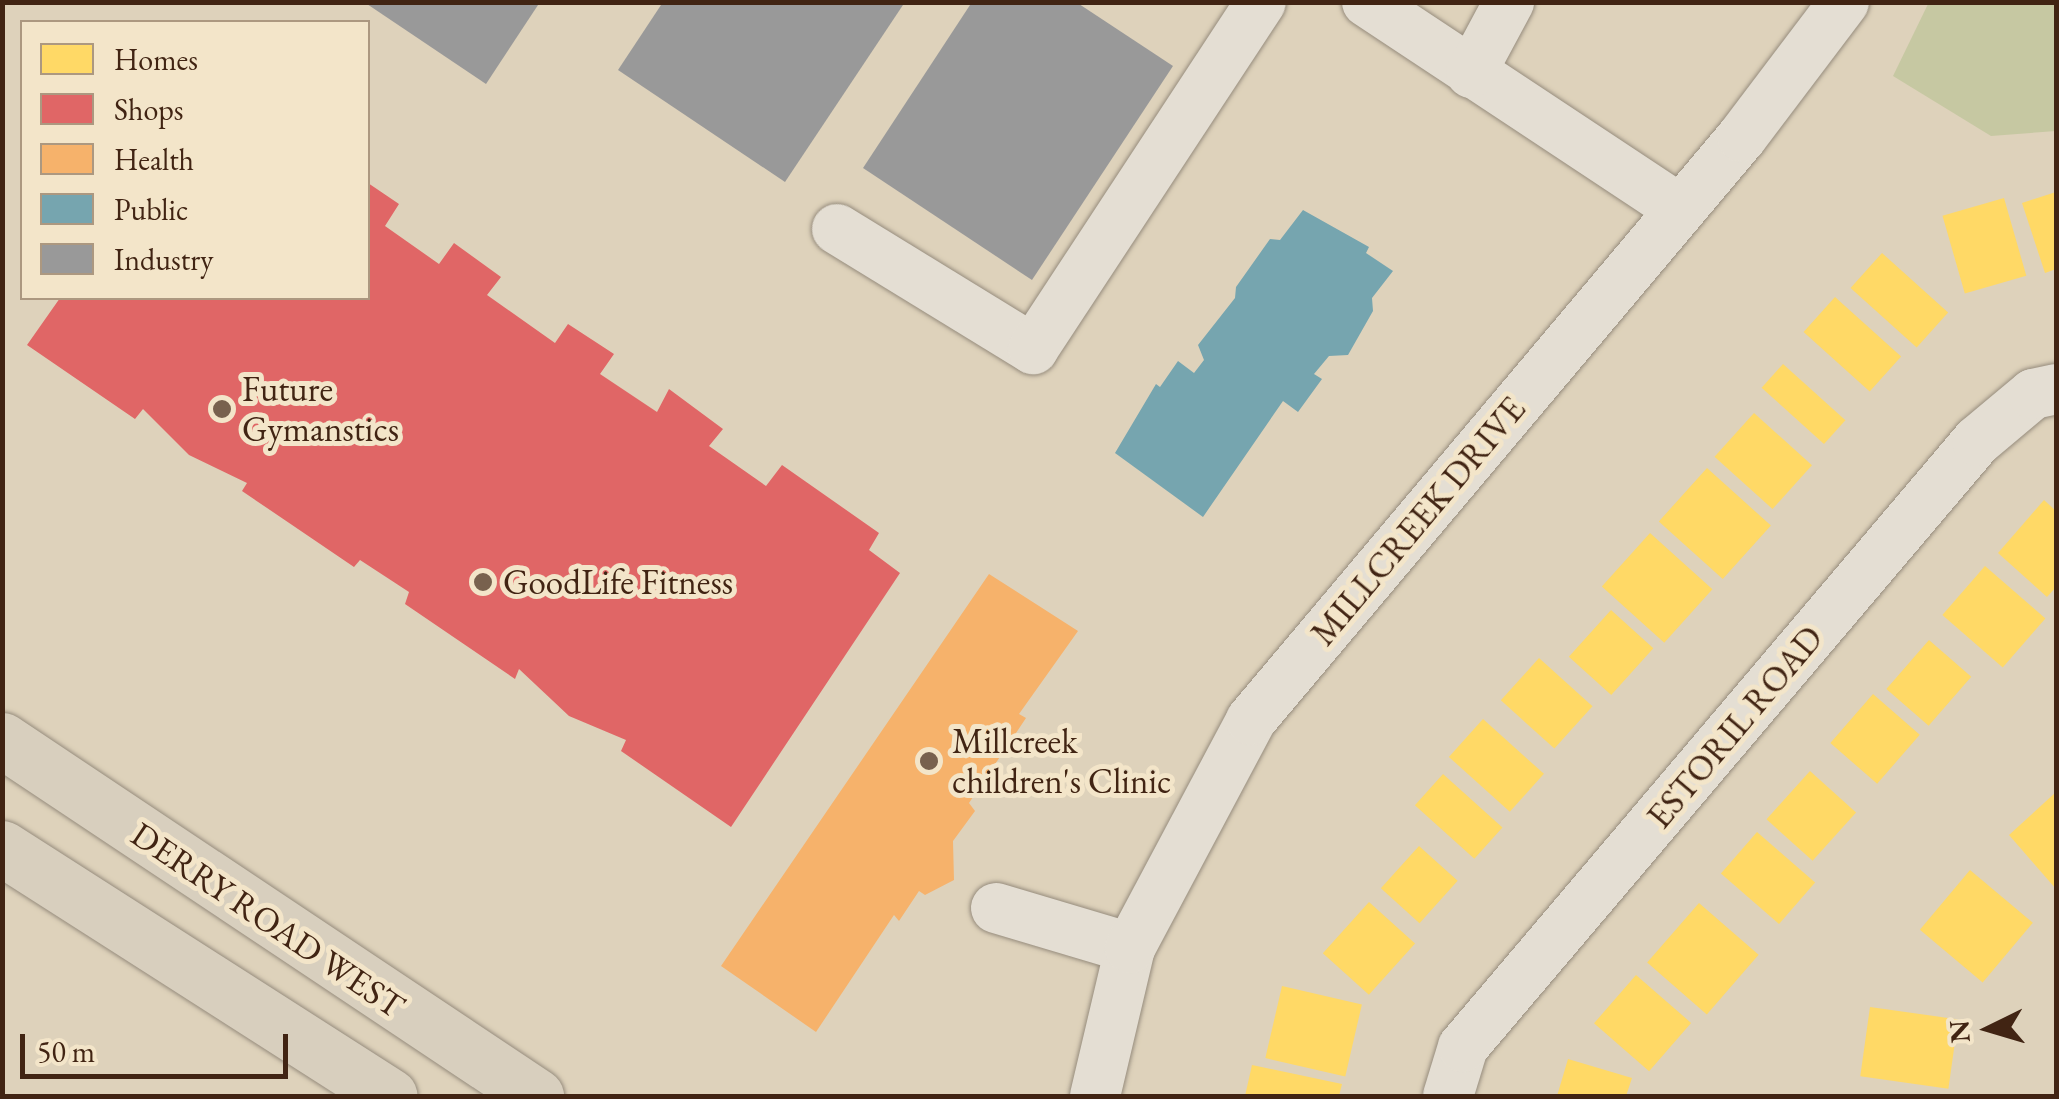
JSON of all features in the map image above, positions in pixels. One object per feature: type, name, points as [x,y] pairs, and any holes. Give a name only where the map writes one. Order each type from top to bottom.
[{"type":"main road","name":"DERRY ROAD WEST","points":[[2,740],[536,1096]]},
{"type":"main road","points":[[2,848],[390,1096]]},
{"type":"street","points":[[836,229],[1033,349],[1261,2]]},
{"type":"street","points":[[1367,2],[1680,210]]},
{"type":"street","points":[[1471,73],[1509,2]]},
{"type":"street","name":"MILLCREEK DRIVE","points":[[1094,1096],[1130,948],[1251,720],[1680,210],[1844,2]]},
{"type":"street","name":"ESTORIL ROAD","points":[[1448,1096],[1462,1047],[1977,441],[2033,394],[2056,389]]},
{"type":"street","points":[[996,908],[1130,948]]},
{"type":"green space","points":[[1929,2],[2056,3],[2056,131],[1991,136],[1893,76]]},
{"type":"building: Homes","points":[[2056,192],[2056,269],[2045,273],[2022,203]]},
{"type":"building: Homes","points":[[2004,198],[2026,276],[1965,294],[1942,216]]},
{"type":"building: Homes","points":[[1882,253],[1948,313],[1917,347],[1851,288]]},
{"type":"building: Homes","points":[[1835,297],[1901,357],[1870,391],[1804,332]]},
{"type":"building: Homes","points":[[1783,364],[1845,420],[1824,444],[1762,388]]},
{"type":"building: Homes","points":[[1754,413],[1812,465],[1772,509],[1715,457]]},
{"type":"building: Homes","points":[[1707,468],[1771,526],[1723,579],[1659,522]]},
{"type":"building: Homes","points":[[2044,500],[2056,511],[2056,587],[2047,597],[1998,553]]},
{"type":"building: Homes","points":[[1650,533],[1712,589],[1664,643],[1602,587]]},
{"type":"building: Homes","points":[[1985,566],[2045,618],[2003,668],[1942,615]]},
{"type":"building: Homes","points":[[1611,610],[1653,648],[1611,695],[1569,657]]},
{"type":"building: Homes","points":[[1929,640],[1971,677],[1929,726],[1886,689]]},
{"type":"building: Homes","points":[[1539,658],[1593,706],[1554,749],[1501,700]]},
{"type":"building: Homes","points":[[1873,694],[1920,735],[1877,784],[1830,743]]},
{"type":"building: Homes","points":[[1483,719],[1544,774],[1510,812],[1449,757]]},
{"type":"building: Homes","points":[[1810,771],[1856,812],[1813,861],[1767,819]]},
{"type":"building: Homes","points":[[1443,774],[1502,828],[1474,859],[1415,805]]},
{"type":"building: Homes","points":[[2056,792],[2056,889],[2009,835]]},
{"type":"building: Homes","points":[[1757,832],[1815,883],[1779,924],[1721,874]]},
{"type":"building: Homes","points":[[1419,846],[1458,881],[1420,923],[1381,888]]},
{"type":"building: Homes","points":[[1970,870],[2033,923],[1983,982],[1920,930]]},
{"type":"building: Homes","points":[[1369,902],[1415,943],[1369,995],[1323,953]]},
{"type":"building: Homes","points":[[1699,903],[1759,955],[1707,1014],[1647,963]]},
{"type":"building: Homes","points":[[1636,975],[1691,1023],[1649,1071],[1594,1023]]},
{"type":"building: Homes","points":[[1282,986],[1362,1004],[1345,1077],[1265,1058]]},
{"type":"building: Homes","points":[[1870,1007],[1958,1019],[1948,1089],[1860,1076]]},
{"type":"building: Homes","points":[[1568,1059],[1632,1078],[1626,1096],[1557,1096]]},
{"type":"building: Homes","points":[[1252,1065],[1342,1084],[1339,1096],[1245,1096]]},
{"type":"building: Shops","points":[[370,184],[399,204],[385,226],[439,264],[454,243],[501,277],[487,295],[555,343],[568,324],[614,354],[600,374],[657,412],[669,389],[723,429],[709,446],[766,486],[782,465],[879,533],[869,550],[900,573],[731,827],[621,751],[626,740],[569,716],[519,669],[515,679],[405,604],[409,592],[360,560],[354,567],[242,491],[247,483],[189,455],[143,409],[135,419],[27,345],[59,300],[370,300]]},
{"type":"building: Health","name":"Millcreek children's Clinic","points":[[989,574],[1078,631],[1019,714],[1026,718],[969,803],[975,811],[953,841],[954,880],[925,895],[919,891],[899,921],[894,915],[816,1032],[721,966]]},
{"type":"building: Public","points":[[1303,210],[1369,247],[1366,253],[1393,271],[1372,298],[1373,311],[1348,355],[1329,356],[1314,374],[1322,379],[1298,412],[1283,401],[1203,517],[1115,453],[1156,384],[1160,387],[1178,361],[1194,373],[1204,360],[1198,345],[1235,298],[1236,287],[1270,239],[1280,240]]},
{"type":"building: Industry","points":[[364,2],[540,2],[486,84]]},
{"type":"building: Industry","points":[[663,2],[905,2],[785,182],[618,70]]},
{"type":"building: Industry","points":[[972,2],[1076,2],[1173,66],[1032,280],[863,168]]},
{"type":"place","name":"Future Gymanstics","points":[[222,409]]},
{"type":"place","name":"GoodLife Fitness","points":[[483,582]]},
{"type":"place","name":"Millcreek children's Clinic","points":[[929,761]]}]
